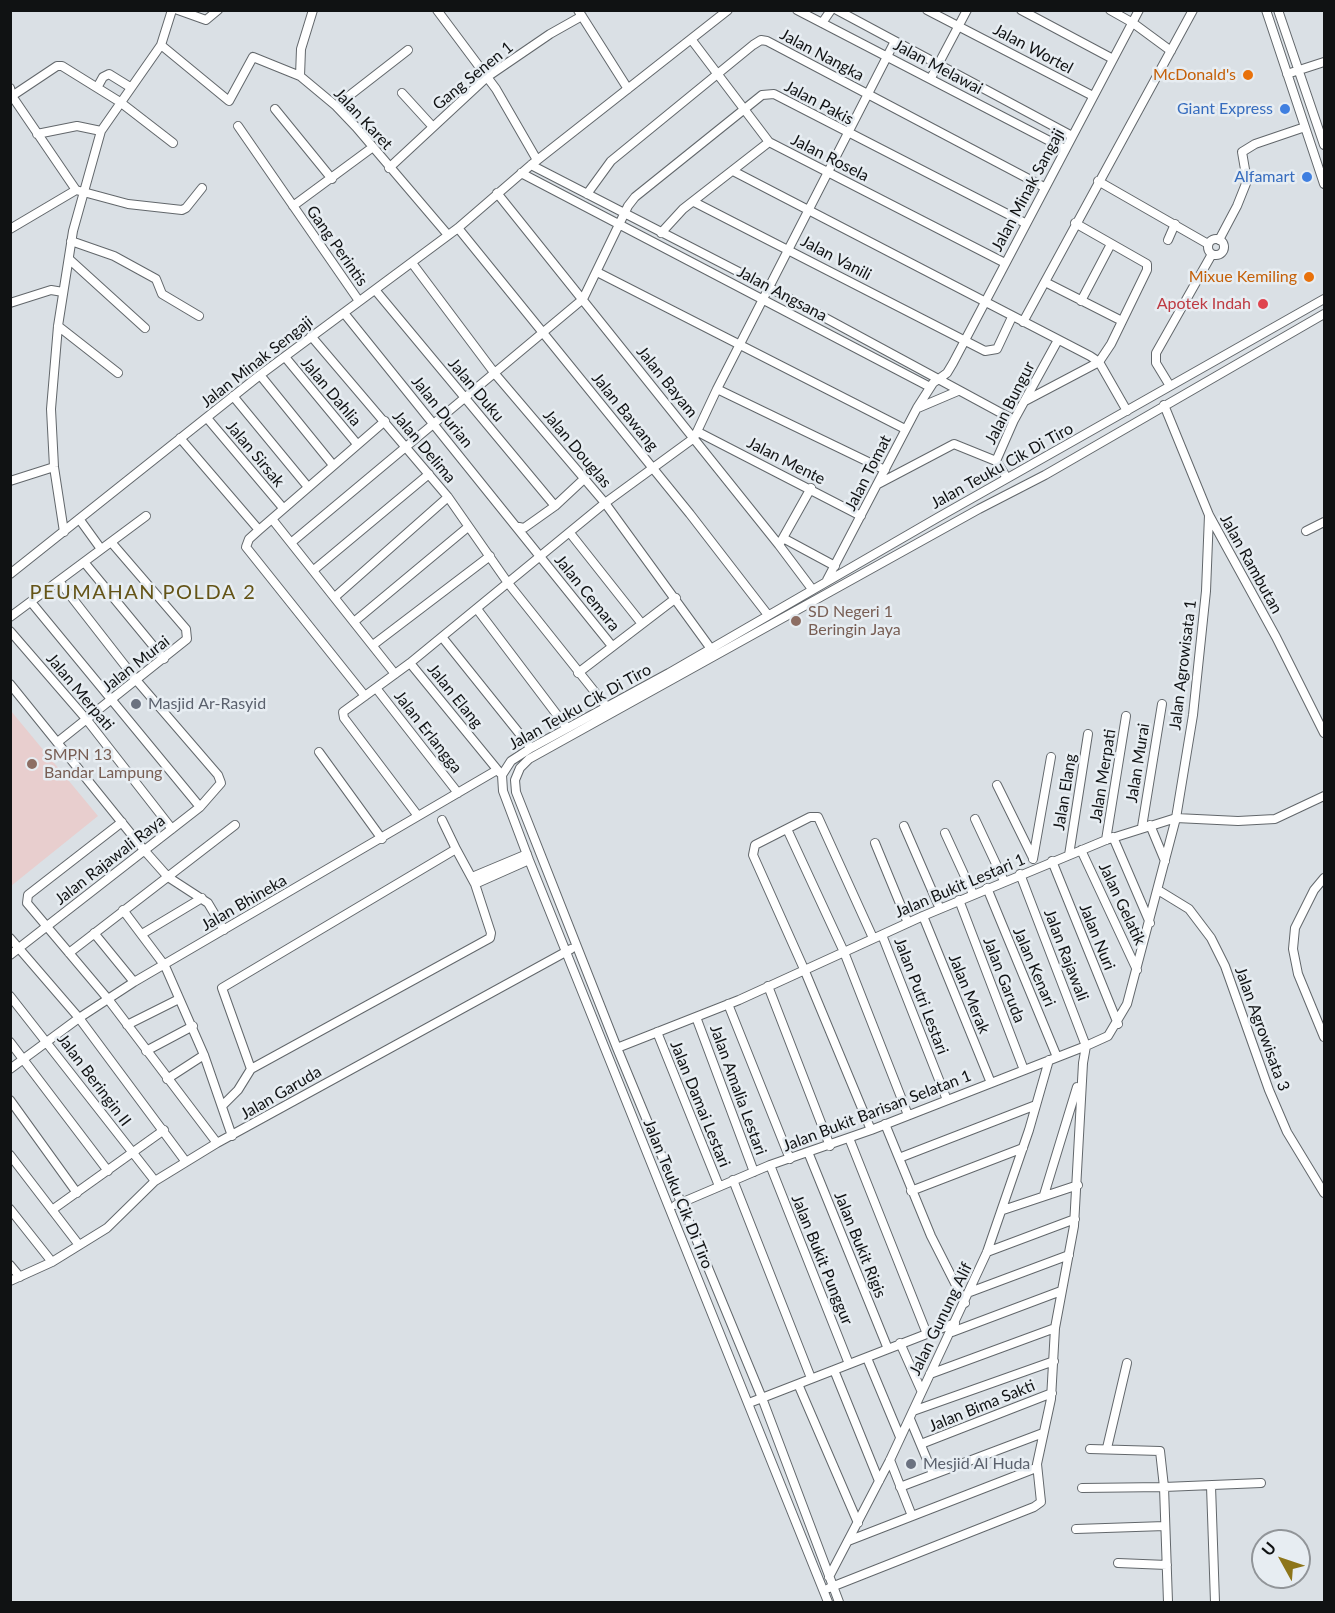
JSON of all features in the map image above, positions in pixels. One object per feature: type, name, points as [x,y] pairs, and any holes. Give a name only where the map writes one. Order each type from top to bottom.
[{"type":"street","points":[[64,532],[54,467],[51,409],[58,326],[79,191],[101,131],[161,45],[172,10]]},
{"type":"street","points":[[178,10],[206,20],[218,10]]},
{"type":"street","points":[[300,76],[301,49],[314,10]]},
{"type":"street","points":[[437,10],[487,77],[534,162],[661,234],[770,288],[1014,420]]},
{"type":"street","name":"Jalan Melawai","points":[[797,10],[853,40],[888,55],[1065,149]]},
{"type":"street","points":[[822,23],[831,10]]},
{"type":"street","name":"Jalan Melawai","points":[[837,10],[861,26],[894,41],[1072,136]]},
{"type":"street","name":"Jalan Wortel","points":[[927,10],[1093,96]]},
{"type":"street","points":[[932,78],[967,10]]},
{"type":"street","points":[[1021,10],[1113,59]]},
{"type":"street","points":[[1110,10],[1133,23],[1171,51]]},
{"type":"street","name":"Jalan Minak Sangaji","points":[[937,379],[951,368],[1025,223],[1139,10]]},
{"type":"street","points":[[1023,322],[1193,10]]},
{"type":"street","points":[[1266,10],[1323,175],[1324,184]]},
{"type":"street","points":[[521,173],[726,11]]},
{"type":"street","points":[[1280,12],[1324,145]]},
{"type":"street","points":[[580,13],[628,89]]},
{"type":"street","name":"Gang Senen 1","points":[[389,168],[487,77],[580,13]]},
{"type":"street","points":[[853,40],[861,26]]},
{"type":"street","points":[[691,39],[769,142]]},
{"type":"street","name":"Jalan Nangka","points":[[587,194],[610,161],[753,45],[767,41],[1044,187]]},
{"type":"street","name":"Jalan Angsana","points":[[696,435],[738,346],[764,300],[894,41]]},
{"type":"street","name":"Jalan Karet","points":[[161,45],[229,101],[253,57],[300,76],[336,106],[448,235]]},
{"type":"street","points":[[336,106],[408,50]]},
{"type":"street","points":[[1287,75],[1324,62]]},
{"type":"street","points":[[173,143],[98,86],[62,66],[57,66],[11,92],[37,134],[79,191],[128,204],[182,210],[202,188]]},
{"type":"street","points":[[98,86],[103,77],[109,74],[130,87]]},
{"type":"street","points":[[402,93],[432,127]]},
{"type":"street","name":"Jalan Pakis","points":[[621,225],[635,196],[762,95],[774,94],[848,135],[1025,223]]},
{"type":"street","points":[[275,110],[332,179]]},
{"type":"street","points":[[37,134],[77,126],[101,131]]},
{"type":"street","name":"Gang Perintis","points":[[238,126],[359,301]]},
{"type":"street","points":[[1219,240],[1247,181],[1242,152],[1255,144],[1305,127]]},
{"type":"street","name":"Jalan Rosela","points":[[661,234],[694,202],[769,142],[1005,263]]},
{"type":"street","name":"Gang Perintis","points":[[292,206],[373,147]]},
{"type":"street","points":[[733,171],[1099,362],[1126,409],[1209,365],[1324,299]]},
{"type":"street","name":"Jalan Angsana","points":[[521,173],[930,387]]},
{"type":"street","name":"Jalan Minak Sengaji","points":[[10,574],[260,375],[459,228],[521,173]]},
{"type":"street","points":[[1098,181],[1208,244],[1212,254]]},
{"type":"street","points":[[11,227],[79,191]]},
{"type":"street","name":"Jalan Bayam","points":[[497,193],[781,541],[813,589]]},
{"type":"street","name":"Jalan Vanili","points":[[694,202],[790,249],[965,341],[992,351],[1000,344],[1012,316]]},
{"type":"street","points":[[1024,401],[1099,362],[1148,267],[1075,223]]},
{"type":"street","points":[[1167,240],[1174,224]]},
{"type":"street","points":[[292,542],[465,398],[496,375],[583,299],[621,225]]},
{"type":"street","name":"Jalan Bawang","points":[[459,228],[768,615]]},
{"type":"street","points":[[1208,244],[1213,239],[1219,240]]},
{"type":"street","points":[[1212,254],[1219,254],[1223,249],[1219,240]]},
{"type":"street","points":[[71,241],[114,256],[156,279],[162,294],[199,316]]},
{"type":"street","points":[[1081,301],[1111,243]]},
{"type":"street","points":[[1170,386],[1156,363],[1156,352],[1212,254]]},
{"type":"street","points":[[69,259],[145,328]]},
{"type":"street","name":"Jalan Douglas","points":[[412,263],[496,375],[605,503],[716,656]]},
{"type":"street","points":[[597,272],[738,346],[905,429]]},
{"type":"street","points":[[1045,282],[1122,321]]},
{"type":"street","points":[[10,303],[51,290],[63,292]]},
{"type":"street","name":"Jalan Duku","points":[[376,291],[555,506]]},
{"type":"street","name":"Jalan Durian","points":[[344,313],[519,527],[540,557]]},
{"type":"street","name":"Jalan Teuku Cik Di Tiro","points":[[839,1602],[762,1398],[679,1203],[516,792],[515,780],[520,768],[530,759],[979,509],[1054,470],[1324,314]]},
{"type":"street","points":[[58,326],[118,373]]},
{"type":"street","name":"Jalan Delima","points":[[311,336],[448,497],[508,582],[612,714]]},
{"type":"street","name":"Jalan Bungur","points":[[1005,477],[996,461],[1014,420],[1058,340]]},
{"type":"street","points":[[1236,349],[1234,358],[1243,360]]},
{"type":"street","name":"Jalan Dahlia","points":[[285,357],[357,444]]},
{"type":"street","points":[[1209,365],[1218,367],[1215,376]]},
{"type":"street","points":[[260,375],[333,465]]},
{"type":"street","name":"Jalan Tomat","points":[[826,582],[905,429],[937,379]]},
{"type":"street","points":[[717,389],[885,470]]},
{"type":"street","points":[[917,408],[958,391]]},
{"type":"street","points":[[233,396],[308,487]]},
{"type":"street","name":"Jalan Rambutan","points":[[1164,405],[1209,515],[1276,636],[1324,733]]},
{"type":"street","name":"Jalan Teuku Cik Di Tiro","points":[[970,499],[965,498],[1126,409]]},
{"type":"street","name":"Jalan Sirsak","points":[[207,418],[283,508]]},
{"type":"street","points":[[365,696],[248,551],[249,539],[385,421]]},
{"type":"street","points":[[418,816],[342,714],[410,663],[605,503],[696,435]]},
{"type":"street","name":"Jalan Mente","points":[[696,435],[811,488],[861,516]]},
{"type":"street","points":[[180,438],[259,530]]},
{"type":"street","points":[[877,485],[954,444],[996,461]]},
{"type":"street","points":[[10,482],[54,467]]},
{"type":"street","points":[[315,569],[429,474]]},
{"type":"street","points":[[519,527],[524,528],[555,506],[585,478]]},
{"type":"street","points":[[811,488],[781,541],[835,566]]},
{"type":"street","points":[[336,596],[448,497]]},
{"type":"street","points":[[970,499],[979,509]]},
{"type":"street","name":"Jalan Teuku Cik Di Tiro","points":[[828,1602],[669,1209],[568,950],[528,857],[503,791],[500,772],[511,761],[531,748],[711,648],[970,499]]},
{"type":"street","name":"Jalan Agrowisata 1","points":[[1118,1024],[1137,970],[1176,818],[1192,715],[1206,591],[1209,515]]},
{"type":"street","points":[[10,617],[146,516]]},
{"type":"street","points":[[272,519],[315,569],[395,674]]},
{"type":"street","points":[[80,520],[101,549]]},
{"type":"street","points":[[1306,531],[1324,522]]},
{"type":"street","points":[[355,621],[468,527]]},
{"type":"street","points":[[570,533],[642,624]]},
{"type":"street","name":"Jalan Murai","points":[[59,741],[182,646],[188,634],[111,542]]},
{"type":"street","points":[[373,645],[490,556]]},
{"type":"street","name":"Jalan Cemara","points":[[540,557],[612,646]]},
{"type":"street","points":[[84,562],[164,659]]},
{"type":"street","points":[[847,570],[852,581]]},
{"type":"street","points":[[58,581],[137,681]]},
{"type":"street","points":[[578,673],[676,598]]},
{"type":"street","points":[[31,602],[200,807]]},
{"type":"street","points":[[477,609],[567,728]]},
{"type":"street","name":"Jalan Merpati","points":[[10,631],[87,720],[172,829]]},
{"type":"street","points":[[442,637],[531,748]]},
{"type":"street","name":"Jalan Elang","points":[[410,663],[500,772]]},
{"type":"street","name":"Jalan Rajawali Raya","points":[[10,955],[200,807],[222,783],[218,775],[137,681]]},
{"type":"street","points":[[10,684],[59,741],[144,850],[168,877],[202,898],[224,930]]},
{"type":"street","name":"Jalan Erlangga","points":[[376,688],[458,793]]},
{"type":"street","name":"Jalan Murai","points":[[1146,826],[1162,704]]},
{"type":"street","name":"Jalan Merpati","points":[[1110,838],[1126,716]]},
{"type":"street","name":"Jalan Elang","points":[[1069,855],[1088,734]]},
{"type":"street","points":[[319,752],[382,839]]},
{"type":"street","points":[[1034,868],[1033,859],[1051,757]]},
{"type":"street","name":"Jalan Bhineka","points":[[10,1069],[79,1018],[134,982],[458,793],[500,772]]},
{"type":"street","points":[[997,785],[1033,859]]},
{"type":"street","name":"Jalan Bukit Lestari 1","points":[[617,1048],[729,1004],[908,922],[1110,838],[1176,818],[1238,821],[1275,819],[1324,796]]},
{"type":"street","points":[[871,1130],[804,969],[753,855],[755,845],[815,816],[821,819],[873,939]]},
{"type":"street","points":[[975,819],[1004,881]]},
{"type":"street","points":[[222,1106],[238,1090],[251,1069],[486,941],[491,933],[473,881],[442,820]]},
{"type":"street","points":[[122,822],[28,895],[27,903],[108,999],[217,1143]]},
{"type":"street","points":[[69,953],[235,825]]},
{"type":"street","points":[[904,826],[940,909]]},
{"type":"street","points":[[1146,826],[1165,861]]},
{"type":"street","points":[[787,829],[844,952],[908,1115]]},
{"type":"street","points":[[945,833],[973,894]]},
{"type":"street","points":[[1110,838],[1150,923]]},
{"type":"street","points":[[875,843],[908,922]]},
{"type":"street","points":[[251,1069],[222,988],[456,849]]},
{"type":"street","name":"Jalan Gelatik","points":[[1081,850],[1137,970]]},
{"type":"street","points":[[473,881],[528,857]]},
{"type":"street","name":"Jalan Nuri","points":[[1052,861],[1118,1024]]},
{"type":"street","name":"Jalan Rajawali","points":[[1020,874],[1086,1046]]},
{"type":"street","points":[[1324,878],[1314,890],[1295,928],[1293,949],[1298,974],[1324,1037]]},
{"type":"street","name":"Jalan Kenari","points":[[987,888],[1057,1057]]},
{"type":"street","name":"Jalan Agrowisata 3","points":[[1158,890],[1189,909],[1211,938],[1240,1005],[1269,1090],[1287,1132],[1324,1193]]},
{"type":"street","points":[[142,934],[202,898]]},
{"type":"street","name":"Jalan Garuda","points":[[959,900],[1024,1070]]},
{"type":"street","points":[[123,910],[165,966],[193,1026],[232,1136]]},
{"type":"street","name":"Jalan Merak","points":[[923,916],[991,1083]]},
{"type":"street","points":[[94,933],[134,982]]},
{"type":"street","name":"Jalan Putri Lestari","points":[[882,934],[947,1100]]},
{"type":"street","points":[[10,938],[79,1018],[186,1162]]},
{"type":"street","name":"Jalan Garuda","points":[[10,1281],[52,1262],[107,1228],[155,1181],[217,1143],[578,945]]},
{"type":"street","points":[[768,986],[830,1146]]},
{"type":"street","name":"Jalan Beringin II","points":[[10,996],[155,1181]]},
{"type":"street","points":[[127,1025],[179,999]]},
{"type":"street","points":[[729,1004],[790,1159]]},
{"type":"street","name":"Jalan Amalia Lestari","points":[[696,1017],[754,1172]]},
{"type":"street","name":"Jalan Bukit Barisan Selatan 1","points":[[669,1209],[770,1165],[830,1146],[1086,1046],[1108,1036],[1118,1024]]},
{"type":"street","points":[[146,1051],[193,1026]]},
{"type":"street","name":"Jalan Damai Lestari","points":[[657,1032],[719,1186]]},
{"type":"street","points":[[10,1042],[108,1171]]},
{"type":"street","points":[[1044,1194],[1080,1077],[1086,1046]]},
{"type":"street","points":[[167,1079],[204,1056]]},
{"type":"street","name":"Jalan Gunung Alif","points":[[829,1577],[890,1460],[921,1390],[970,1292],[1003,1209],[1049,1060]]},
{"type":"street","points":[[824,1590],[1034,1507],[1041,1498],[1036,1468],[1052,1393],[1055,1328],[1075,1219],[1078,1185],[1080,1077]]},
{"type":"street","points":[[10,1100],[77,1193]]},
{"type":"street","points":[[899,1158],[1036,1105]]},
{"type":"street","points":[[885,1124],[911,1191],[965,1303]]},
{"type":"street","points":[[52,1210],[164,1130]]},
{"type":"street","points":[[849,1138],[927,1334]]},
{"type":"street","points":[[911,1191],[1023,1148]]},
{"type":"street","name":"Jalan Bukit Rigis","points":[[808,1152],[888,1349]]},
{"type":"street","points":[[10,1155],[79,1245]]},
{"type":"street","name":"Jalan Bukit Punggur","points":[[770,1165],[849,1364]]},
{"type":"street","points":[[733,1180],[812,1378]]},
{"type":"street","points":[[1003,1209],[1078,1185]]},
{"type":"street","points":[[10,1209],[52,1262]]},
{"type":"street","points":[[987,1252],[1075,1219]]},
{"type":"street","points":[[970,1292],[1069,1255]]},
{"type":"street","points":[[10,1265],[20,1277]]},
{"type":"street","points":[[952,1332],[1061,1291]]},
{"type":"street","points":[[748,1403],[955,1323]]},
{"type":"street","points":[[930,1374],[1055,1328]]},
{"type":"street","points":[[900,1343],[921,1390]]},
{"type":"street","points":[[867,1358],[900,1437]]},
{"type":"street","points":[[911,1415],[1054,1361]]},
{"type":"street","points":[[1107,1448],[1127,1363]]},
{"type":"street","points":[[834,1370],[879,1481]]},
{"type":"street","points":[[798,1384],[858,1523]]},
{"type":"street","name":"Jalan Bima Sakti","points":[[921,1444],[1052,1393]]},
{"type":"street","name":"Jalan Bima Sakti","points":[[911,1415],[933,1474]]},
{"type":"street","points":[[900,1487],[1043,1433]]},
{"type":"street","points":[[1090,1449],[1161,1451],[1168,1602]]},
{"type":"street","points":[[890,1460],[912,1516]]},
{"type":"street","points":[[848,1541],[1036,1468]]},
{"type":"street","points":[[1082,1488],[1261,1483]]},
{"type":"street","points":[[1211,1486],[1215,1602]]},
{"type":"street","points":[[1076,1529],[1166,1526]]},
{"type":"street","points":[[1118,1563],[1167,1565]]},
{"type":"shaded area","name":"SMPN 13 Bandar Lampung","points":[[11,711],[98,816],[10,886]]},
{"type":"place","name":"McDonald's","points":[[1248,75]]},
{"type":"place","name":"Giant Express","points":[[1285,109]]},
{"type":"place","name":"Alfamart","points":[[1307,177]]},
{"type":"place","name":"Mixue Kemiling","points":[[1309,277]]},
{"type":"place","name":"Apotek Indah","points":[[1263,304]]},
{"type":"place","name":"SD Negeri 1 Beringin Jaya","points":[[796,621]]},
{"type":"place","name":"Masjid Ar-Rasyid","points":[[136,704]]},
{"type":"place","name":"SMPN 13 Bandar Lampung","points":[[32,764]]},
{"type":"place","name":"Mesjid Al Huda","points":[[911,1464]]},
{"type":"district","name":"PEUMAHAN POLDA 2","points":[[143,593]]}]
